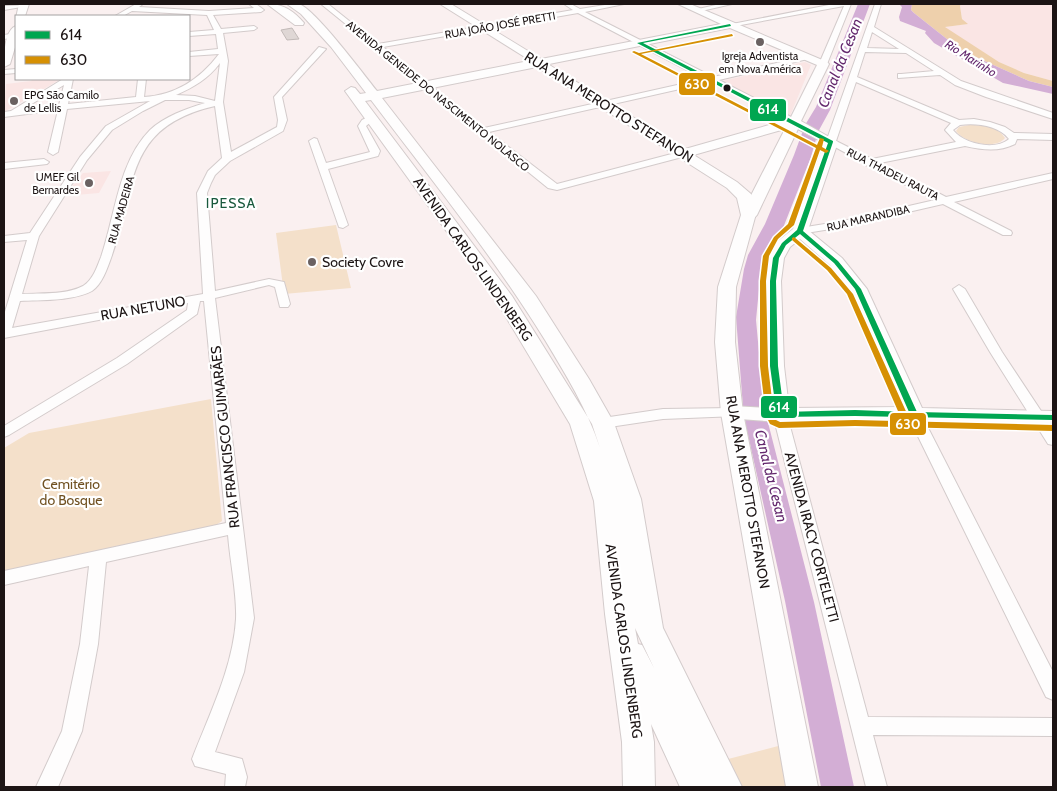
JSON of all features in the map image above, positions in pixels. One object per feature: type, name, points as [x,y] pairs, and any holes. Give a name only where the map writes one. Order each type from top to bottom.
[{"type":"main road","points":[[272,4],[289,14],[331,60]]},
{"type":"main road","name":"AVENIDA CARLOS LINDENBERG","points":[[292,4],[305,12],[317,25],[503,296],[581,424],[606,501],[632,612]]},
{"type":"main road","points":[[373,107],[426,84],[538,63]]},
{"type":"main road","name":"RUA ANA MEROTTO STEFANON","points":[[538,63],[740,191],[749,204],[750,215],[727,287],[725,342],[802,787]]},
{"type":"main road","name":"AVENIDA CARLOS LINDENBERG","points":[[344,81],[356,99],[373,107],[462,208],[529,300],[579,380],[603,423],[629,499],[639,787]]},
{"type":"main road","points":[[632,612],[627,644],[691,746],[726,787]]},
{"type":"main road","points":[[691,746],[697,787]]},
{"type":"street","points":[[120,15],[141,4]]},
{"type":"street","points":[[174,15],[193,4]]},
{"type":"street","points":[[133,9],[209,13],[261,10],[252,4]]},
{"type":"street","name":"AVENIDA GENEIDE DO NASCIMENTO NOLASCO","points":[[324,4],[553,187],[683,154]]},
{"type":"street","name":"RUA ANA MEROTTO STEFANON","points":[[445,4],[538,63]]},
{"type":"street","name":"RUA THADEU RAUTA","points":[[567,4],[868,163],[1007,233]]},
{"type":"street","name":"RUA JOÃO JOSÉ PRETTI","points":[[378,46],[621,4]]},
{"type":"street","points":[[683,4],[823,64]]},
{"type":"street","points":[[697,10],[729,4]]},
{"type":"street","points":[[801,4],[814,9]]},
{"type":"street","points":[[538,63],[844,4]]},
{"type":"street","points":[[750,215],[798,125],[848,4]]},
{"type":"street","points":[[4,8],[24,5]]},
{"type":"street","name":"AVENIDA IRACY CORTELETTI","points":[[876,787],[861,726],[773,415],[774,280],[776,258],[800,237],[825,139],[854,78],[878,5]]},
{"type":"street","points":[[209,13],[219,32],[222,56],[216,103],[227,158]]},
{"type":"street","points":[[190,34],[254,28]]},
{"type":"street","points":[[871,28],[940,73],[974,90],[1053,116]]},
{"type":"street","name":"RUA FRANCISCO GUIMARÃES","points":[[234,787],[237,777],[235,766],[202,759],[237,666],[244,640],[245,618],[235,527],[201,297],[202,193],[210,175],[227,158],[280,128],[283,121],[277,102],[278,96],[315,41]]},
{"type":"street","points":[[4,64],[13,50]]},
{"type":"street","points":[[863,50],[906,51]]},
{"type":"street","points":[[190,54],[222,56]]},
{"type":"street","points":[[4,334],[34,236],[83,159],[109,128],[123,118],[205,77],[222,56]]},
{"type":"street","points":[[482,131],[808,58]]},
{"type":"street","points":[[901,76],[940,73]]},
{"type":"street","points":[[854,78],[958,123]]},
{"type":"street","points":[[6,115],[67,80]]},
{"type":"street","points":[[53,152],[69,80]]},
{"type":"street","points":[[140,99],[142,80]]},
{"type":"street","points":[[6,115],[140,99],[193,97],[216,103]]},
{"type":"street","name":"RUA MADEIRA","points":[[16,298],[88,288],[96,279],[104,262],[129,178],[145,142],[154,130],[166,123],[216,103]]},
{"type":"street","points":[[323,167],[375,154],[362,126],[373,107]]},
{"type":"street","points":[[966,143],[950,133],[950,127],[958,123],[974,122],[993,126],[1012,136],[1053,137]]},
{"type":"street","points":[[683,154],[798,125]]},
{"type":"street","points":[[868,163],[966,143],[1001,146],[1012,142],[1012,136]]},
{"type":"street","points":[[314,141],[343,225]]},
{"type":"street","points":[[4,166],[44,162]]},
{"type":"street","name":"RUA MARANDIBA","points":[[800,237],[843,224],[1053,176]]},
{"type":"street","points":[[4,239],[34,236]]},
{"type":"street","points":[[800,237],[837,260],[856,284],[865,300],[914,414],[1053,691]]},
{"type":"street","name":"RUA NETUNO","points":[[4,334],[201,297],[269,282],[280,284],[284,304]]},
{"type":"street","points":[[959,288],[1046,418],[1053,440]]},
{"type":"street","points":[[4,432],[122,361],[193,311],[201,297]]},
{"type":"street","points":[[603,423],[663,414],[914,414],[1046,418]]},
{"type":"street","points":[[4,578],[235,527]]},
{"type":"street","points":[[47,787],[72,731],[89,644],[98,558]]},
{"type":"street","points":[[861,726],[1053,728]]},
{"type":"shaded area","points":[[912,4],[961,4],[962,19],[968,24],[945,27],[999,62],[1024,73],[1053,81],[1053,87],[1029,81],[962,51],[914,13],[911,10]]},
{"type":"shaded area","points":[[961,4],[1053,4],[1053,81],[1024,73],[999,62],[944,27],[967,24],[962,19]]},
{"type":"shaded area","points":[[805,62],[811,65],[790,116],[722,81]]},
{"type":"shaded area","name":"EPG São Camilo de Lellis","points":[[59,80],[4,112],[6,84]]},
{"type":"shaded area","name":"UMEF Gil Bernardes","points":[[111,171],[99,193],[64,196],[83,173]]},
{"type":"green space","points":[[969,125],[994,129],[1005,138],[995,144],[973,142],[956,131],[959,127]]},
{"type":"green space","name":"Society Covre","points":[[336,225],[351,288],[284,294],[276,233]]},
{"type":"green space","name":"Cemitério do Bosque","points":[[211,399],[222,521],[210,529],[4,573],[4,448],[29,433]]},
{"type":"green space","points":[[782,745],[789,787],[680,787],[674,773]]},
{"type":"water","name":"Canal da Cesan","points":[[858,4],[870,4],[830,110],[818,132],[811,157],[783,228],[766,259],[759,289],[756,320],[764,407],[814,602],[854,787],[821,787],[785,601],[746,426],[736,317],[748,255],[765,224],[805,125],[816,107]]},
{"type":"water","name":"Rio Marinho","points":[[899,4],[912,4],[911,10],[914,13],[962,51],[1029,81],[1053,87],[1053,94],[1003,83],[934,43],[925,33],[926,31],[900,21],[899,17],[902,7]]},
{"type":"building","points":[[292,28],[299,39],[287,40],[281,30]]},
{"type":"transit line","name":"614","points":[[639,43],[730,25]]},
{"type":"transit line","name":"630","points":[[641,53],[732,35]]},
{"type":"transit line","name":"614","points":[[639,43],[831,142]]},
{"type":"transit line","name":"630","points":[[634,52],[826,151]]},
{"type":"transit line","name":"630","points":[[822,139],[791,225],[776,238],[766,256],[763,281],[764,366],[770,416],[773,422],[779,425],[855,423],[1053,428]]},
{"type":"transit line","name":"614","points":[[831,142],[800,231],[784,244],[776,258],[773,281],[774,366],[780,415],[855,413],[1053,418]]},
{"type":"transit line","name":"614","points":[[800,231],[836,262],[858,289],[914,414]]},
{"type":"transit line","name":"630","points":[[794,239],[829,269],[850,294],[905,418]]},
{"type":"place","name":"Igreja Adventista em Nova América","points":[[760,42]]},
{"type":"place","name":"EPG São Camilo de Lellis","points":[[14,101]]},
{"type":"place","name":"UMEF Gil Bernardes","points":[[89,183]]},
{"type":"place","name":"Society Covre","points":[[312,262]]},
{"type":"district","name":"IPESSA","points":[[231,203]]}]
